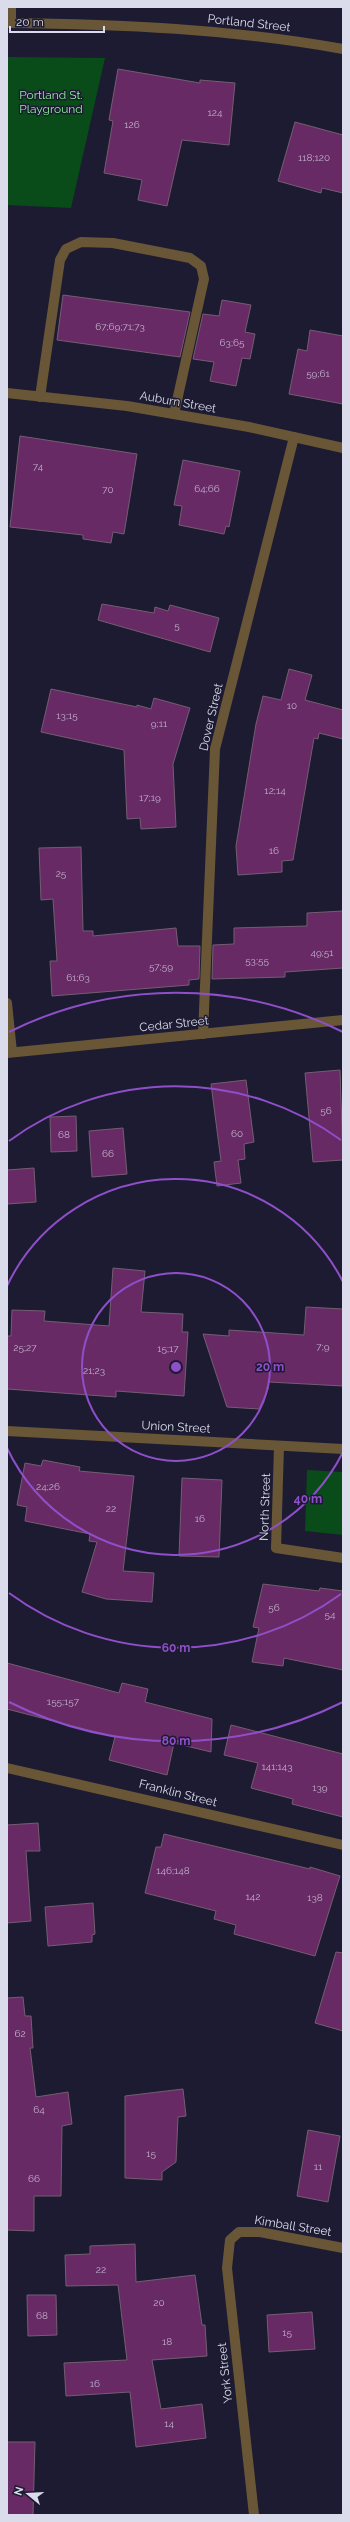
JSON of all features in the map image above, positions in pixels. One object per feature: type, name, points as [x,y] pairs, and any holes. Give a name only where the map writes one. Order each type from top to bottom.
[{"type":"street","points":[[9,23],[11,7]]},
{"type":"street","name":"Portland Street","points":[[9,23],[106,24],[219,32],[343,49]]},
{"type":"street","points":[[40,397],[60,260],[66,249],[81,242],[112,243],[190,258],[201,266],[204,279],[174,414]]},
{"type":"street","name":"Auburn Street","points":[[7,393],[127,406],[294,437],[343,448]]},
{"type":"street","name":"Dover Street","points":[[203,1034],[215,749],[294,437]]},
{"type":"street","points":[[7,1003],[10,1053]]},
{"type":"street","name":"Cedar Street","points":[[10,1053],[343,1020]]},
{"type":"street","name":"Union Street","points":[[7,1431],[343,1449]]},
{"type":"street","name":"North Street","points":[[279,1446],[276,1548],[343,1558]]},
{"type":"street","name":"Franklin Street","points":[[7,1768],[343,1845]]},
{"type":"street","name":"Kimball Street","points":[[239,2232],[260,2232],[343,2248]]},
{"type":"street","name":"York Street","points":[[239,2232],[230,2240],[227,2268],[254,2515]]},
{"type":"green space","name":"Portland St. Playground","points":[[7,57],[105,58],[71,208],[7,205]]},
{"type":"green space","points":[[307,1470],[343,1472],[343,1535],[305,1531]]},
{"type":"building","points":[[118,69],[200,83],[200,80],[235,83],[229,145],[182,140],[167,206],[138,200],[142,180],[104,173],[113,121],[109,120]]},
{"type":"building","points":[[295,122],[343,135],[343,193],[322,188],[321,193],[278,181]]},
{"type":"building","points":[[63,295],[190,312],[180,357],[57,340]]},
{"type":"building","points":[[222,300],[251,305],[245,332],[255,334],[250,359],[242,358],[236,386],[210,381],[214,362],[193,359],[203,314],[219,316]]},
{"type":"building","points":[[310,330],[343,336],[343,404],[289,394],[298,349],[307,351]]},
{"type":"building","points":[[20,436],[137,454],[124,534],[113,532],[111,543],[83,539],[83,535],[10,527]]},
{"type":"building","points":[[183,460],[240,471],[229,527],[226,526],[224,534],[179,525],[182,506],[174,505]]},
{"type":"building","points":[[102,604],[154,613],[155,607],[168,611],[170,605],[219,618],[210,652],[98,620]]},
{"type":"building","points":[[289,669],[312,675],[305,700],[343,710],[343,739],[319,733],[318,739],[314,738],[293,860],[282,861],[282,872],[238,875],[236,846],[256,724],[263,696],[281,700]]},
{"type":"building","points":[[51,689],[151,709],[154,698],[190,708],[173,764],[176,827],[141,829],[140,818],[127,819],[124,750],[41,732]]},
{"type":"building","points":[[81,847],[83,931],[93,931],[93,936],[176,928],[178,946],[200,946],[199,979],[189,980],[189,985],[52,996],[50,961],[57,961],[53,899],[41,900],[39,848]]},
{"type":"building","points":[[343,911],[343,968],[285,972],[285,977],[212,979],[213,945],[234,944],[234,928],[307,926],[307,913]]},
{"type":"building","points":[[340,1070],[343,1160],[313,1162],[305,1073]]},
{"type":"building","points":[[246,1080],[254,1142],[244,1144],[245,1159],[238,1160],[241,1183],[217,1186],[214,1162],[221,1161],[211,1084]]},
{"type":"building","points":[[76,1116],[77,1151],[51,1152],[50,1117]]},
{"type":"building","points":[[123,1128],[127,1174],[92,1177],[89,1131]]},
{"type":"building","points":[[34,1168],[36,1202],[7,1204],[7,1170]]},
{"type":"building","points":[[113,1268],[145,1271],[141,1312],[183,1314],[182,1332],[188,1332],[184,1396],[116,1391],[116,1397],[7,1389],[7,1336],[11,1336],[12,1310],[45,1311],[44,1321],[109,1326]]},
{"type":"building","points":[[306,1307],[343,1309],[343,1386],[269,1382],[268,1389],[259,1409],[227,1407],[203,1334],[229,1336],[229,1330],[304,1335]]},
{"type":"building","points":[[43,1460],[80,1467],[79,1471],[134,1476],[123,1571],[154,1573],[152,1602],[106,1599],[82,1592],[97,1542],[89,1541],[90,1534],[25,1521],[27,1507],[17,1505],[25,1463],[41,1466]]},
{"type":"building","points":[[182,1478],[222,1480],[219,1557],[179,1556]]},
{"type":"building","points":[[263,1584],[319,1591],[320,1588],[343,1591],[343,1670],[284,1658],[283,1666],[252,1662],[259,1628],[253,1627]]},
{"type":"building","points":[[7,1663],[119,1693],[122,1683],[148,1689],[145,1702],[212,1719],[211,1752],[174,1743],[167,1775],[109,1760],[115,1737],[7,1709]]},
{"type":"building","points":[[231,1725],[343,1754],[343,1817],[292,1804],[293,1799],[251,1788],[258,1763],[224,1755]]},
{"type":"building","points":[[38,1823],[40,1851],[26,1851],[31,1921],[7,1923],[7,1825]]},
{"type":"building","points":[[164,1834],[310,1869],[310,1867],[340,1876],[315,1956],[234,1934],[236,1925],[214,1919],[216,1911],[145,1893],[156,1847],[161,1847]]},
{"type":"building","points":[[93,1903],[95,1934],[92,1935],[92,1942],[48,1946],[45,1907]]},
{"type":"building","points":[[336,1952],[343,1953],[343,2031],[315,2023]]},
{"type":"building","points":[[23,1997],[25,2016],[31,2016],[33,2048],[30,2048],[36,2097],[68,2092],[72,2124],[62,2126],[61,2196],[34,2196],[34,2231],[7,2230],[7,1998]]},
{"type":"building","points":[[183,2089],[186,2116],[178,2117],[176,2162],[162,2172],[162,2180],[125,2178],[125,2096]]},
{"type":"building","points":[[308,2130],[340,2136],[328,2202],[297,2196]]},
{"type":"building","points":[[135,2244],[136,2282],[195,2275],[202,2325],[205,2325],[207,2356],[152,2360],[161,2409],[202,2404],[206,2438],[136,2447],[130,2392],[66,2396],[64,2363],[127,2360],[118,2285],[66,2286],[65,2255],[90,2254],[90,2246]]},
{"type":"building","points":[[27,2295],[56,2295],[57,2335],[28,2336]]},
{"type":"building","points":[[312,2312],[315,2349],[269,2352],[267,2315]]},
{"type":"building","points":[[7,2442],[35,2442],[33,2515],[7,2515]]}]
